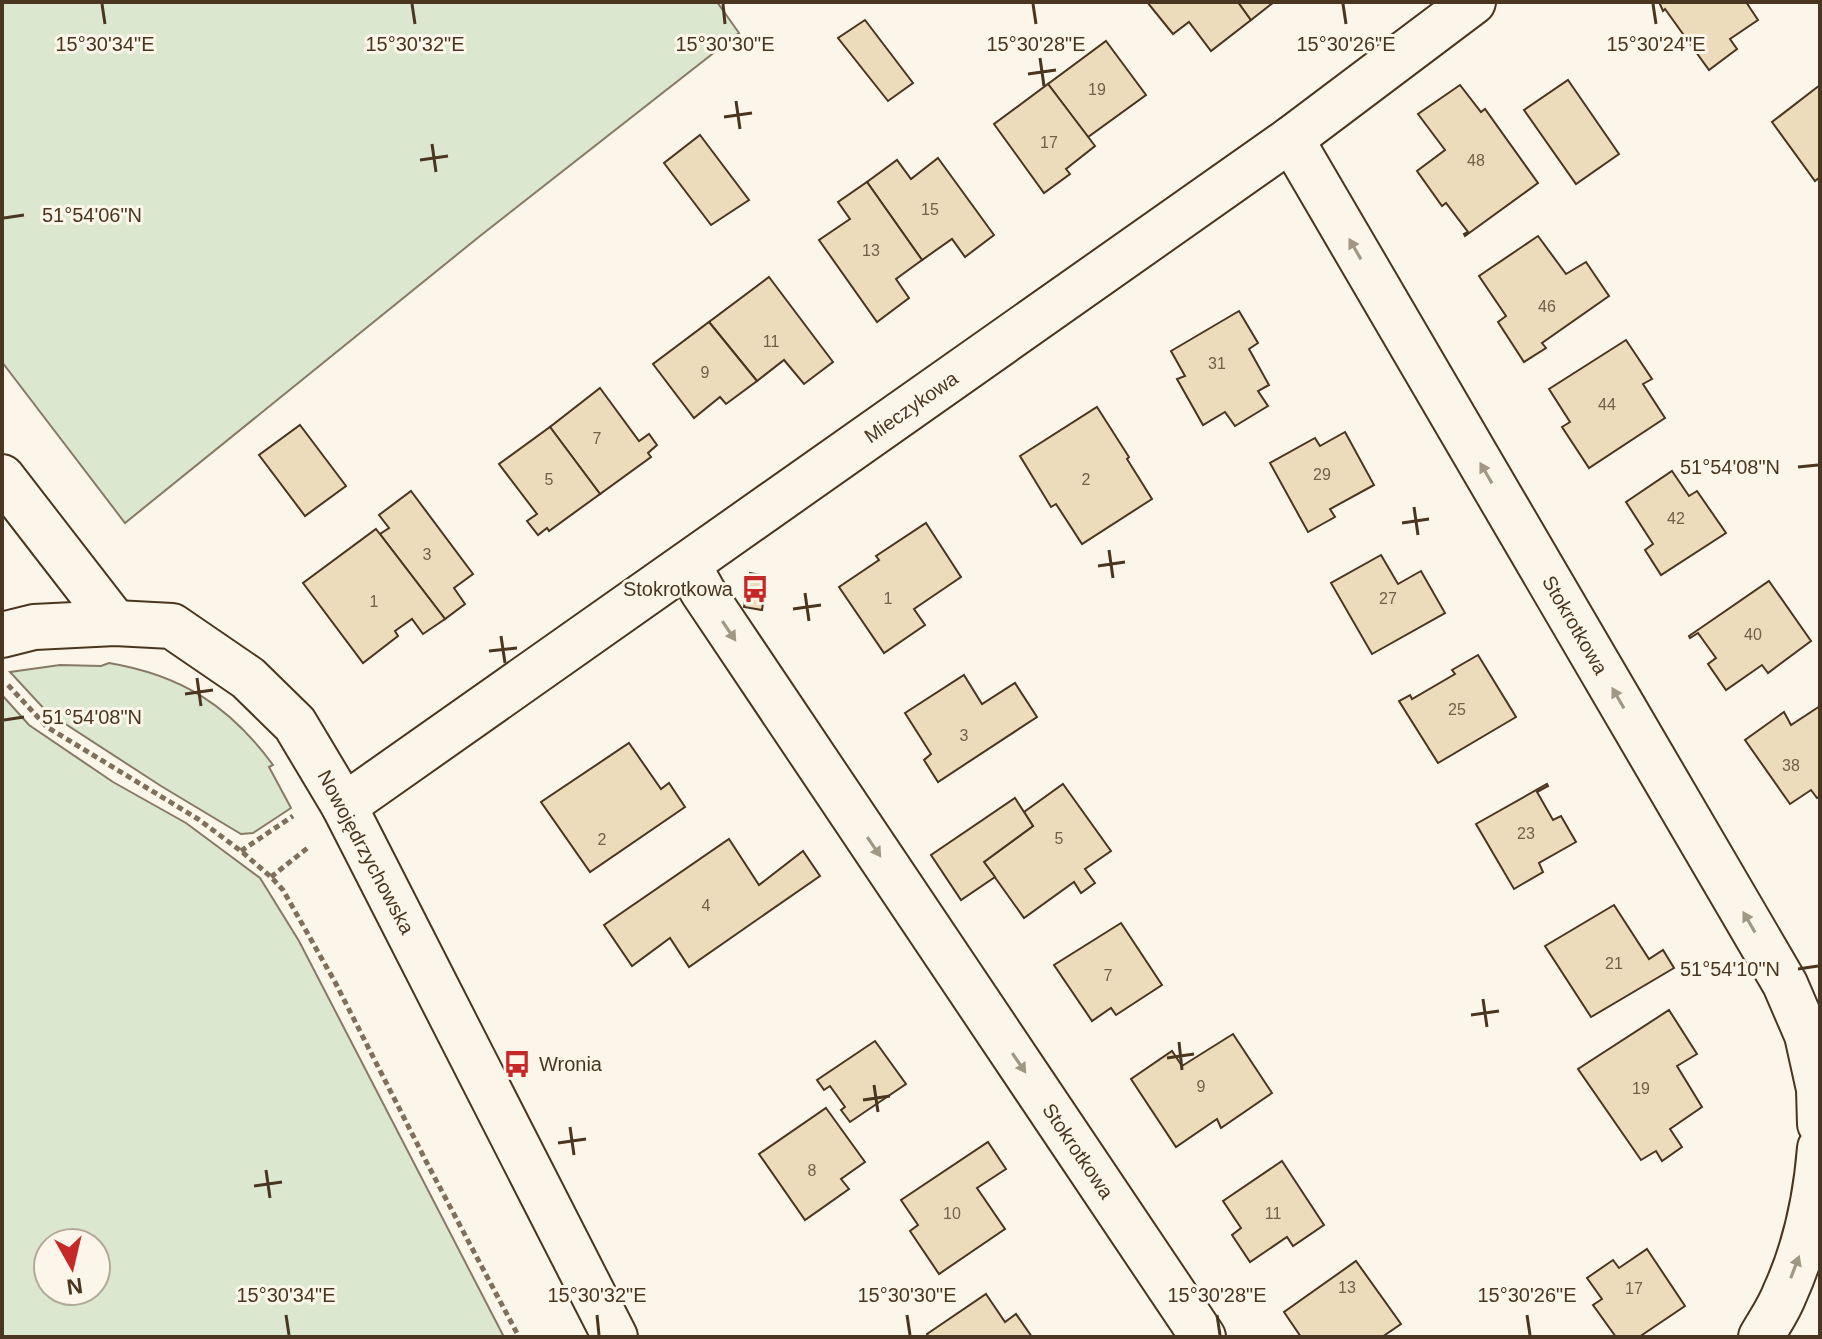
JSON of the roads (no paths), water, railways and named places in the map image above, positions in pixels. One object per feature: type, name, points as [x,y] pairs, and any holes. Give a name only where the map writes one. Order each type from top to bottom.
[{"type":"street","name":"Mieczykowa","points":[[344,806],[1291,139],[1473,2]]},
{"type":"street","name":"Stokrotkowa","points":[[1291,139],[1785,984],[1807,1035],[1819,1089],[1820,1124]]},
{"type":"street","points":[[2,477],[115,623]]},
{"type":"street","name":"Stokrotkowa","points":[[688,565],[703,592],[1203,1337]]},
{"type":"street","name":"Nowojędrzychowska","points":[[2,635],[34,627],[115,623],[172,626],[248,678],[295,724],[344,806],[615,1337]]},
{"type":"street","points":[[1761,1337],[1784,1296],[1804,1244],[1817,1189],[1820,1148]]},
{"type":"place","name":"Stokrotkowa","points":[[755,589]]},
{"type":"place","name":"Wronia","points":[[517,1064]]}]
